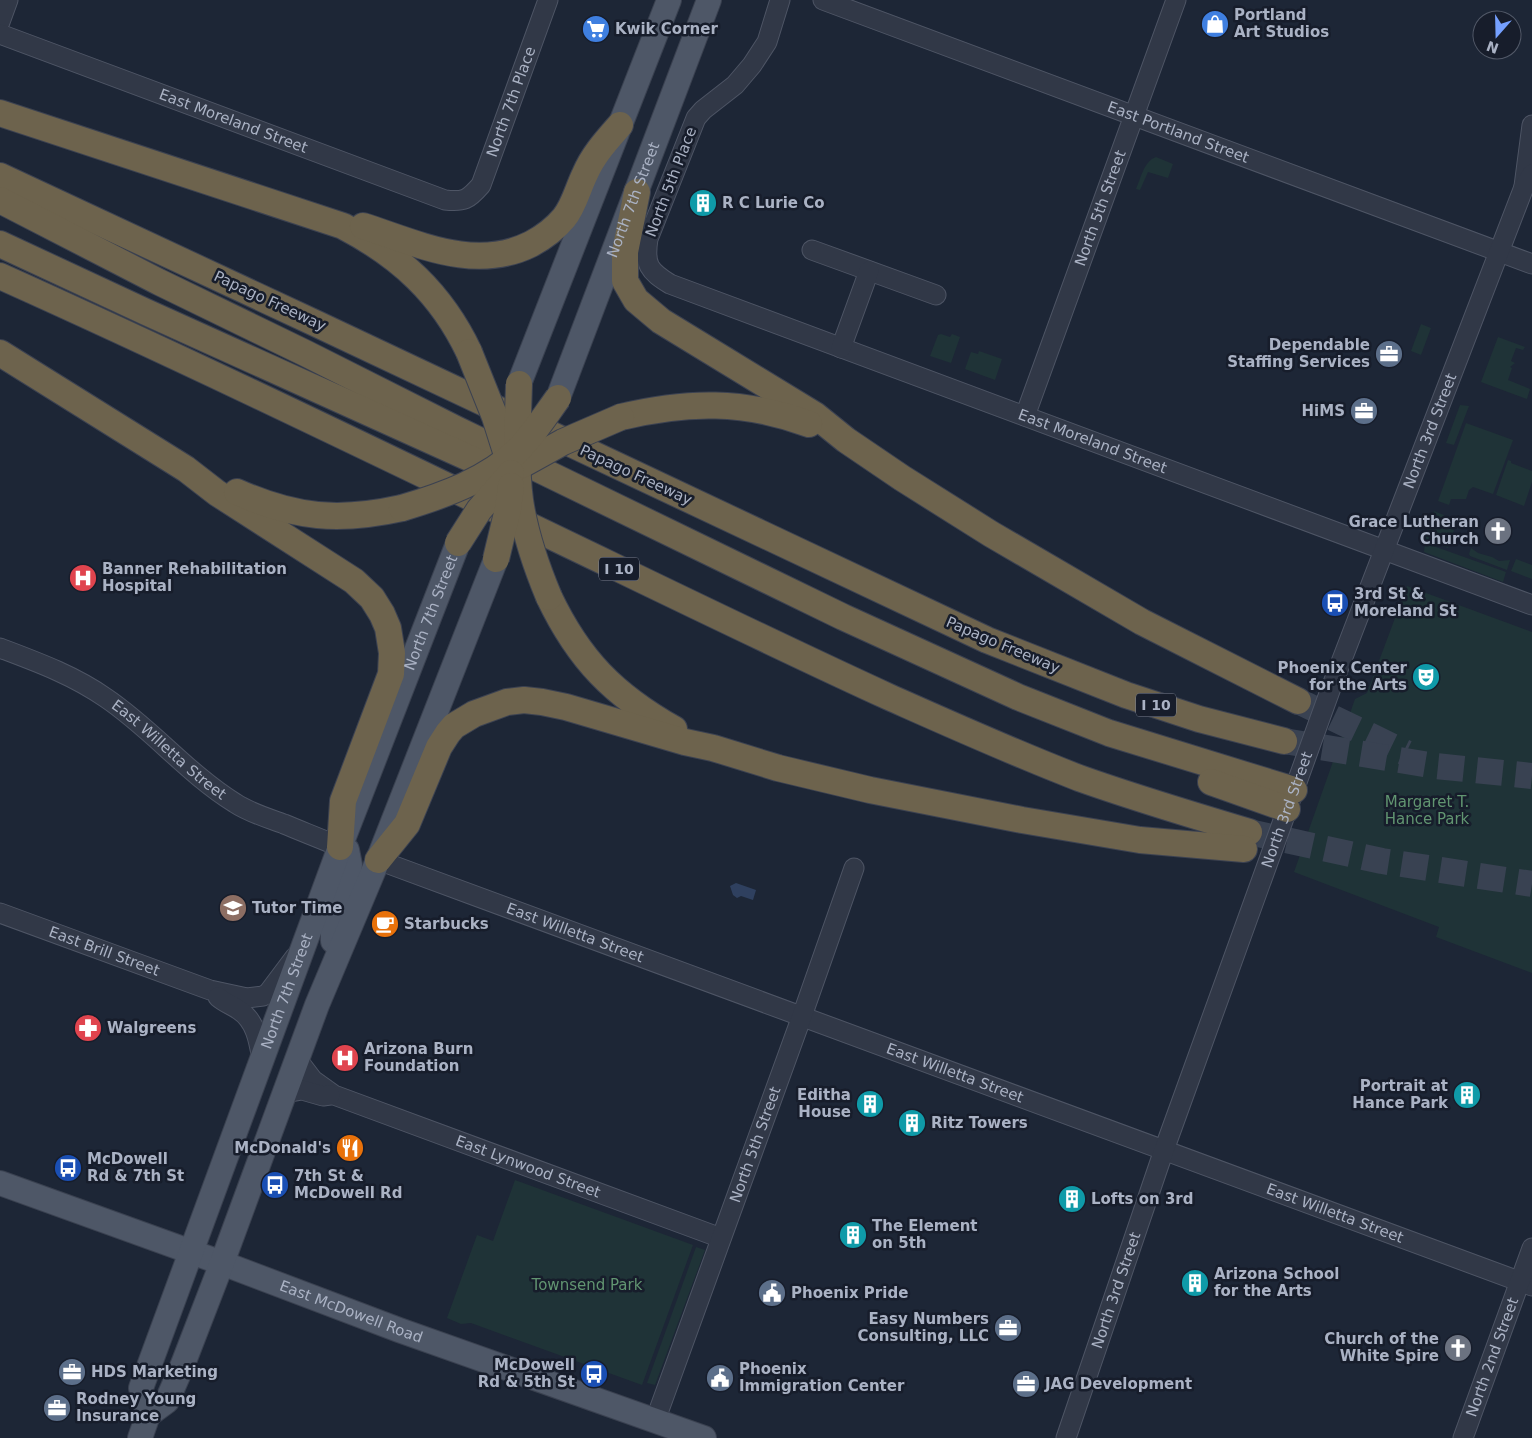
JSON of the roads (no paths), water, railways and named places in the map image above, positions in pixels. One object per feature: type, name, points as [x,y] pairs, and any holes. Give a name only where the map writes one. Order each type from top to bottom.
[{"type":"highway","points":[[0,113],[343,226],[392,255],[410,271],[448,313],[469,352],[514,462],[526,528],[539,573],[559,618],[576,646],[620,693],[654,718],[713,748]]},
{"type":"highway","points":[[318,217],[347,220],[451,254],[471,257],[494,256],[520,250],[547,236],[564,218],[598,150],[620,125]]},
{"type":"highway","name":"Papago Freeway","points":[[0,176],[987,640],[1126,695],[1199,719],[1284,741]]},
{"type":"highway","points":[[636,192],[627,235],[623,265],[624,281],[636,300],[661,321],[679,334],[815,415],[846,440],[902,478],[991,534],[1142,622],[1298,701]]},
{"type":"highway","points":[[0,200],[159,282],[456,429],[851,621],[1018,697],[1109,733],[1291,799]]},
{"type":"highway","points":[[0,244],[154,316],[686,556],[838,629],[1013,707],[1108,747],[1291,799]]},
{"type":"highway","name":"I 10","points":[[0,276],[231,382],[724,620],[955,727],[1080,778],[1164,806],[1247,840],[1140,840],[1022,820],[824,779],[778,768],[713,748]]},
{"type":"highway","points":[[0,353],[186,470],[217,493],[354,581],[372,598],[385,621],[392,653],[391,674],[343,801],[340,847]]},
{"type":"highway","points":[[496,558],[510,495],[519,384]]},
{"type":"highway","points":[[458,543],[558,398]]},
{"type":"highway","points":[[186,470],[257,501],[293,512],[311,516],[353,516],[402,508],[428,500],[621,417],[678,406],[730,405],[778,413],[846,440]]},
{"type":"highway","points":[[378,860],[407,824],[439,748],[448,733],[463,720],[487,708],[524,700],[542,702],[713,748]]},
{"type":"main road","points":[[519,384],[669,0]]},
{"type":"main road","points":[[688,55],[685,28],[694,0]]},
{"type":"main road","name":"North 7th Street","points":[[558,398],[709,0]]},
{"type":"main road","name":"North 7th Street","points":[[148,1415],[141,1388],[340,847],[458,543]]},
{"type":"main road","points":[[140,1438],[148,1415],[167,1402],[222,1263],[297,1059],[378,860],[496,558]]},
{"type":"main road","points":[[339,952],[334,942],[333,933],[350,865],[347,850],[340,847]]},
{"type":"main road","name":"East McDowell Road","points":[[0,1183],[222,1263],[391,1327],[704,1438]]},
{"type":"street","points":[[0,22],[8,0]]},
{"type":"street","name":"North 7th Place","points":[[466,200],[481,185],[548,0]]},
{"type":"street","name":"North 5th Place","points":[[654,274],[647,261],[648,239],[691,126],[703,110],[735,85],[752,65],[766,42],[780,0]]},
{"type":"street","name":"East Portland Street","points":[[823,0],[1532,264]]},
{"type":"street","name":"North 5th Street","points":[[1024,416],[1176,0]]},
{"type":"street","name":"East Moreland Street","points":[[0,34],[444,200],[466,200]]},
{"type":"street","name":"North 3rd Street","points":[[1066,1438],[1164,1150],[1359,612],[1385,550],[1499,251],[1528,181],[1532,125]]},
{"type":"street","points":[[812,250],[936,295]]},
{"type":"street","points":[[841,348],[870,271]]},
{"type":"street","name":"East Moreland Street","points":[[654,274],[670,284],[1532,605]]},
{"type":"street","name":"East Willetta Street","points":[[0,648],[52,667],[108,698],[158,739],[201,778],[238,805],[340,847]]},
{"type":"street","name":"East Willetta Street","points":[[378,860],[1526,1284]]},
{"type":"street","name":"North 5th Street","points":[[656,1421],[854,868]]},
{"type":"street","name":"East Brill Street","points":[[0,913],[210,990],[247,998],[262,996],[268,992],[304,947]]},
{"type":"street","name":"East Brill Street","points":[[210,990],[225,1003],[239,1010],[250,1022],[258,1039],[262,1060]]},
{"type":"street","name":"East Lynwood Street","points":[[297,1059],[313,1080],[334,1095],[721,1238]]},
{"type":"street","name":"East Lynwood Street","points":[[285,1093],[302,1090],[323,1096],[334,1095]]},
{"type":"street","name":"North 2nd Street","points":[[1463,1438],[1526,1284],[1532,1248]]},
{"type":"water","points":[[736,883],[756,890],[753,900],[741,896],[737,898],[733,895],[730,886]]},
{"type":"tunnel","points":[[1298,701],[1406,753]]},
{"type":"tunnel","points":[[1284,741],[1436,766],[1532,776]]},
{"type":"tunnel","points":[[1249,832],[1382,861],[1532,884]]},
{"type":"place","name":"Portland Art Studios","points":[[1215,24]]},
{"type":"place","name":"Kwik Corner","points":[[596,29]]},
{"type":"place","name":"R C Lurie Co","points":[[703,203]]},
{"type":"place","name":"Dependable Staffing Services","points":[[1389,354]]},
{"type":"place","name":"HiMS","points":[[1364,411]]},
{"type":"place","name":"Grace Lutheran Church","points":[[1498,531]]},
{"type":"place","name":"Banner Rehabilitation Hospital","points":[[83,578]]},
{"type":"place","name":"3rd St & Moreland St","points":[[1335,603]]},
{"type":"place","name":"Phoenix Center for the Arts","points":[[1426,677]]},
{"type":"place","name":"Tutor Time","points":[[233,908]]},
{"type":"place","name":"Starbucks","points":[[385,924]]},
{"type":"place","name":"Walgreens","points":[[88,1028]]},
{"type":"place","name":"Arizona Burn Foundation","points":[[345,1058]]},
{"type":"place","name":"Portrait at Hance Park","points":[[1467,1095]]},
{"type":"place","name":"Editha House","points":[[870,1104]]},
{"type":"place","name":"Ritz Towers","points":[[912,1123]]},
{"type":"place","name":"McDonald's","points":[[350,1148]]},
{"type":"place","name":"McDowell Rd & 7th St","points":[[68,1168]]},
{"type":"place","name":"7th St & McDowell Rd","points":[[275,1185]]},
{"type":"place","name":"Lofts on 3rd","points":[[1072,1199]]},
{"type":"place","name":"The Element on 5th","points":[[853,1235]]},
{"type":"place","name":"Arizona School for the Arts","points":[[1195,1283]]},
{"type":"place","name":"Phoenix Pride","points":[[772,1293]]},
{"type":"place","name":"Easy Numbers Consulting, LLC","points":[[1008,1328]]},
{"type":"place","name":"Church of the White Spire","points":[[1458,1348]]},
{"type":"place","name":"HDS Marketing","points":[[72,1372]]},
{"type":"place","name":"McDowell Rd & 5th St","points":[[594,1374]]},
{"type":"place","name":"Phoenix Immigration Center","points":[[720,1378]]},
{"type":"place","name":"JAG Development","points":[[1026,1384]]},
{"type":"place","name":"Rodney Young Insurance","points":[[57,1408]]},
{"type":"park label","name":"Margaret T. Hance Park","points":[[1427,810]]},
{"type":"park label","name":"Townsend Park","points":[[587,1285]]}]
